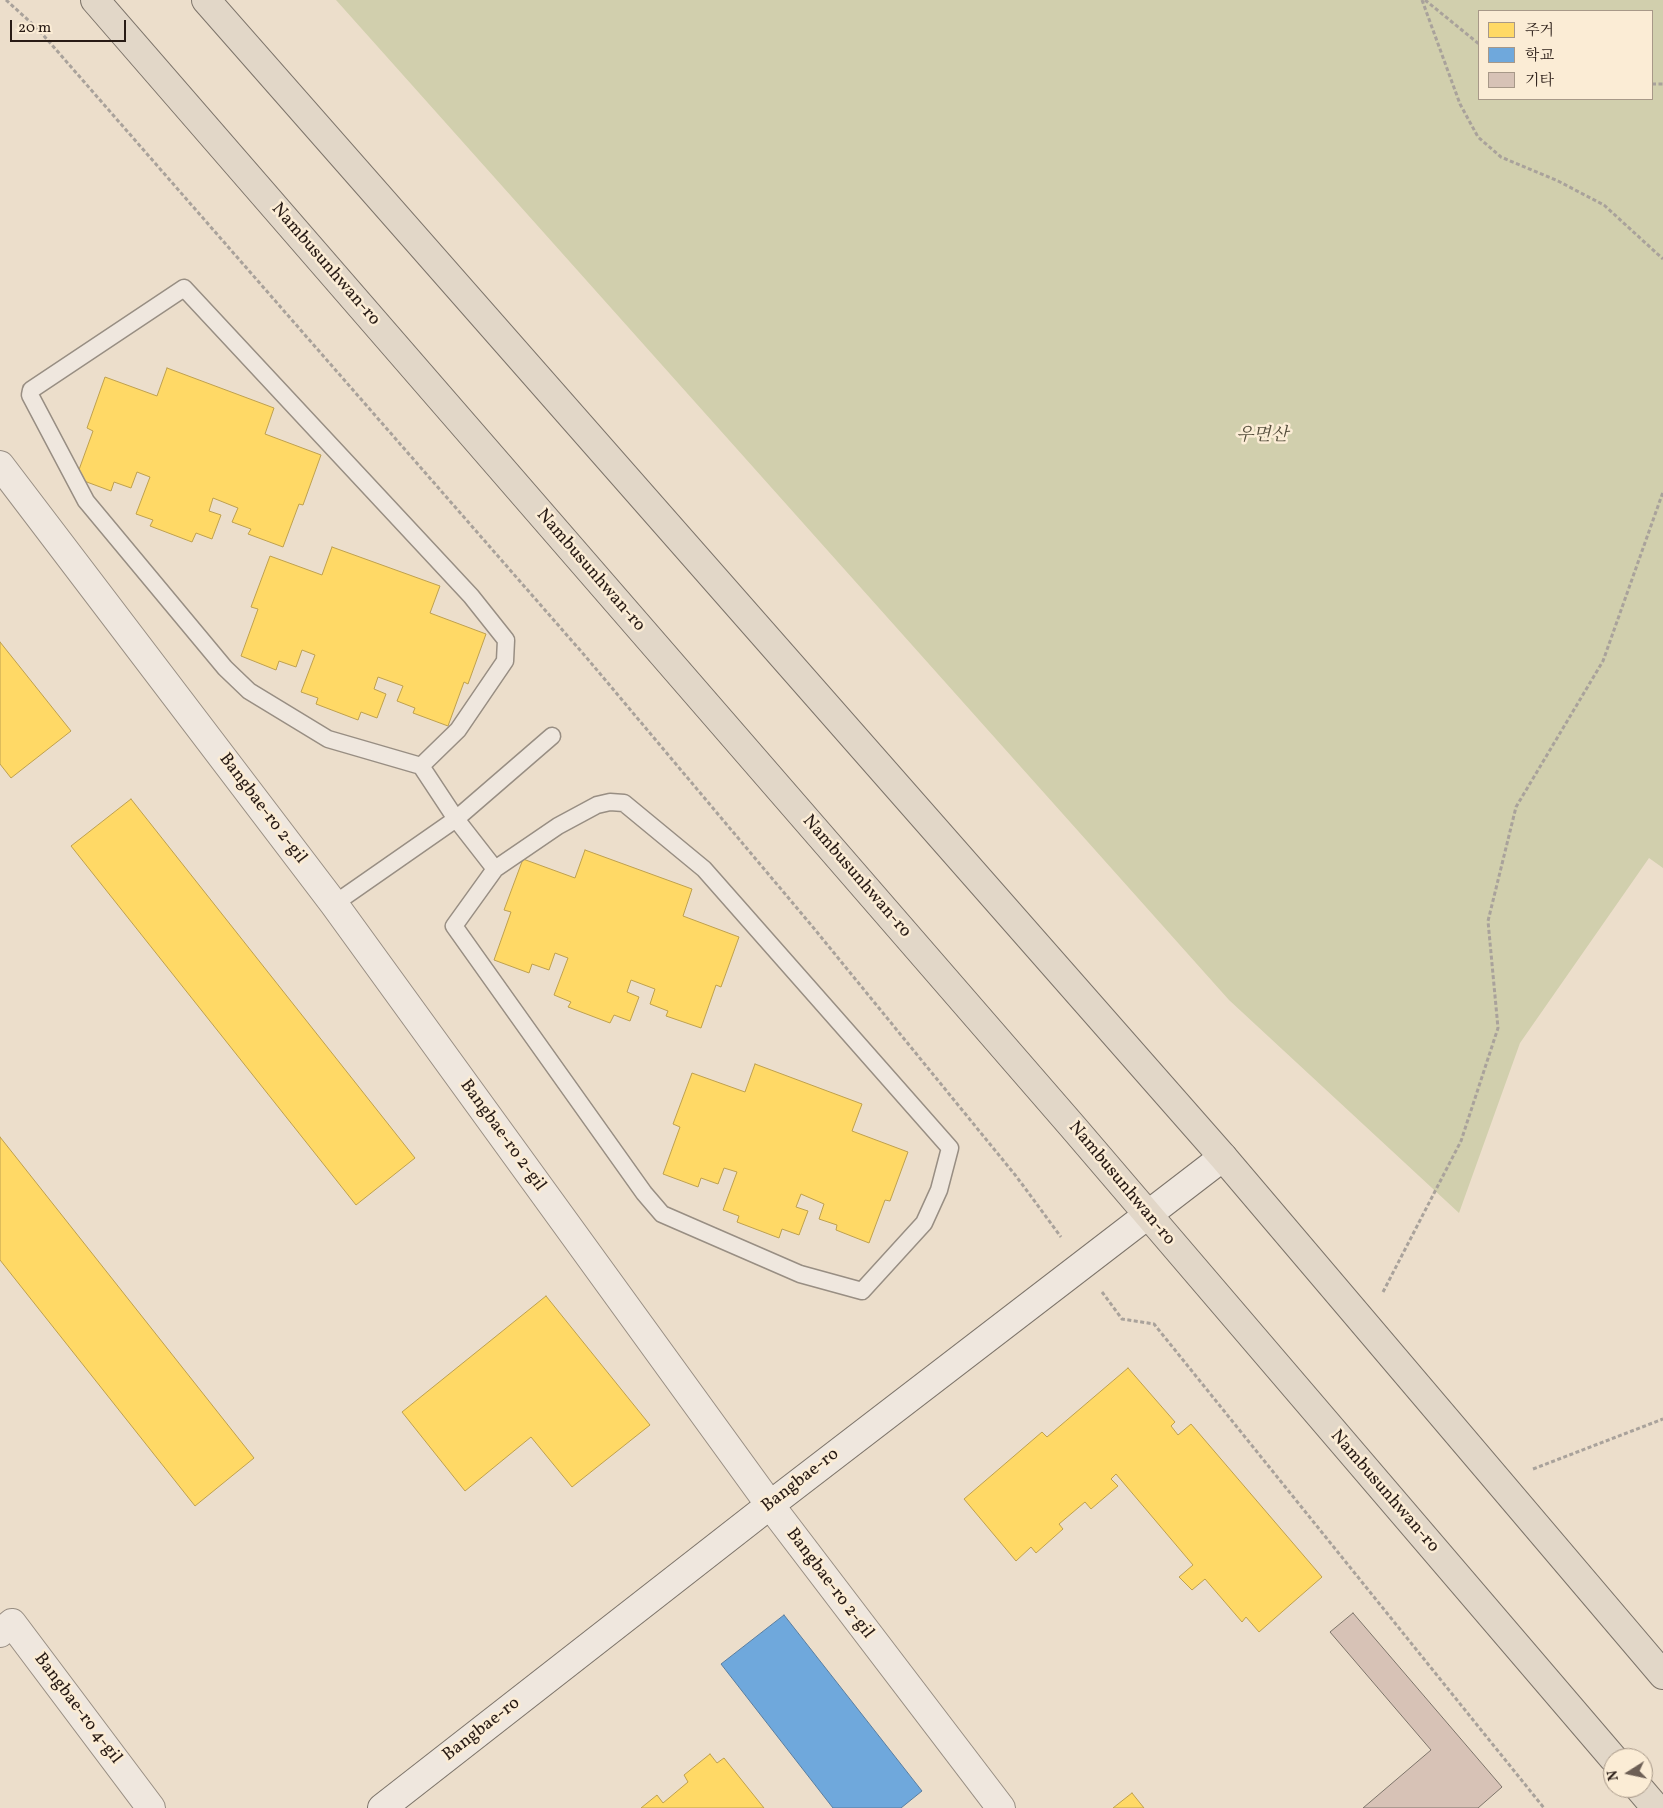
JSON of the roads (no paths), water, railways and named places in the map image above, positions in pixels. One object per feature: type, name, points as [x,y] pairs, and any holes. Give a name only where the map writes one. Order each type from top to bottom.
[{"type":"main road","name":"Nambusunhwan-ro","points":[[95,0],[1148,1215],[1604,1748]]},
{"type":"main road","points":[[206,0],[1223,1157],[1663,1675]]},
{"type":"main road","points":[[1648,1798],[1656,1808]]},
{"type":"street","name":"Bangbae-ro 2-gil","points":[[0,465],[334,904],[770,1505],[1001,1808]]},
{"type":"street","name":"Bangbae-ro","points":[[382,1808],[770,1505],[1223,1157]]},
{"type":"street","name":"Bangbae-ro 4-gil","points":[[0,1632],[12,1623],[152,1808]]},
{"type":"lane","points":[[422,766],[458,730],[505,661],[506,640],[471,596],[184,288],[31,390],[30,395],[86,501],[225,668],[249,691],[328,739],[422,766],[456,819],[495,869]]},
{"type":"lane","points":[[334,904],[456,819],[552,736]]},
{"type":"lane","points":[[610,802],[624,803],[704,869],[950,1148],[939,1190],[924,1223],[862,1291],[800,1274],[662,1214],[644,1193],[454,926],[495,869],[558,826],[597,805],[610,802]]},
{"type":"park label","name":"우면산","points":[[1262,437]]}]
